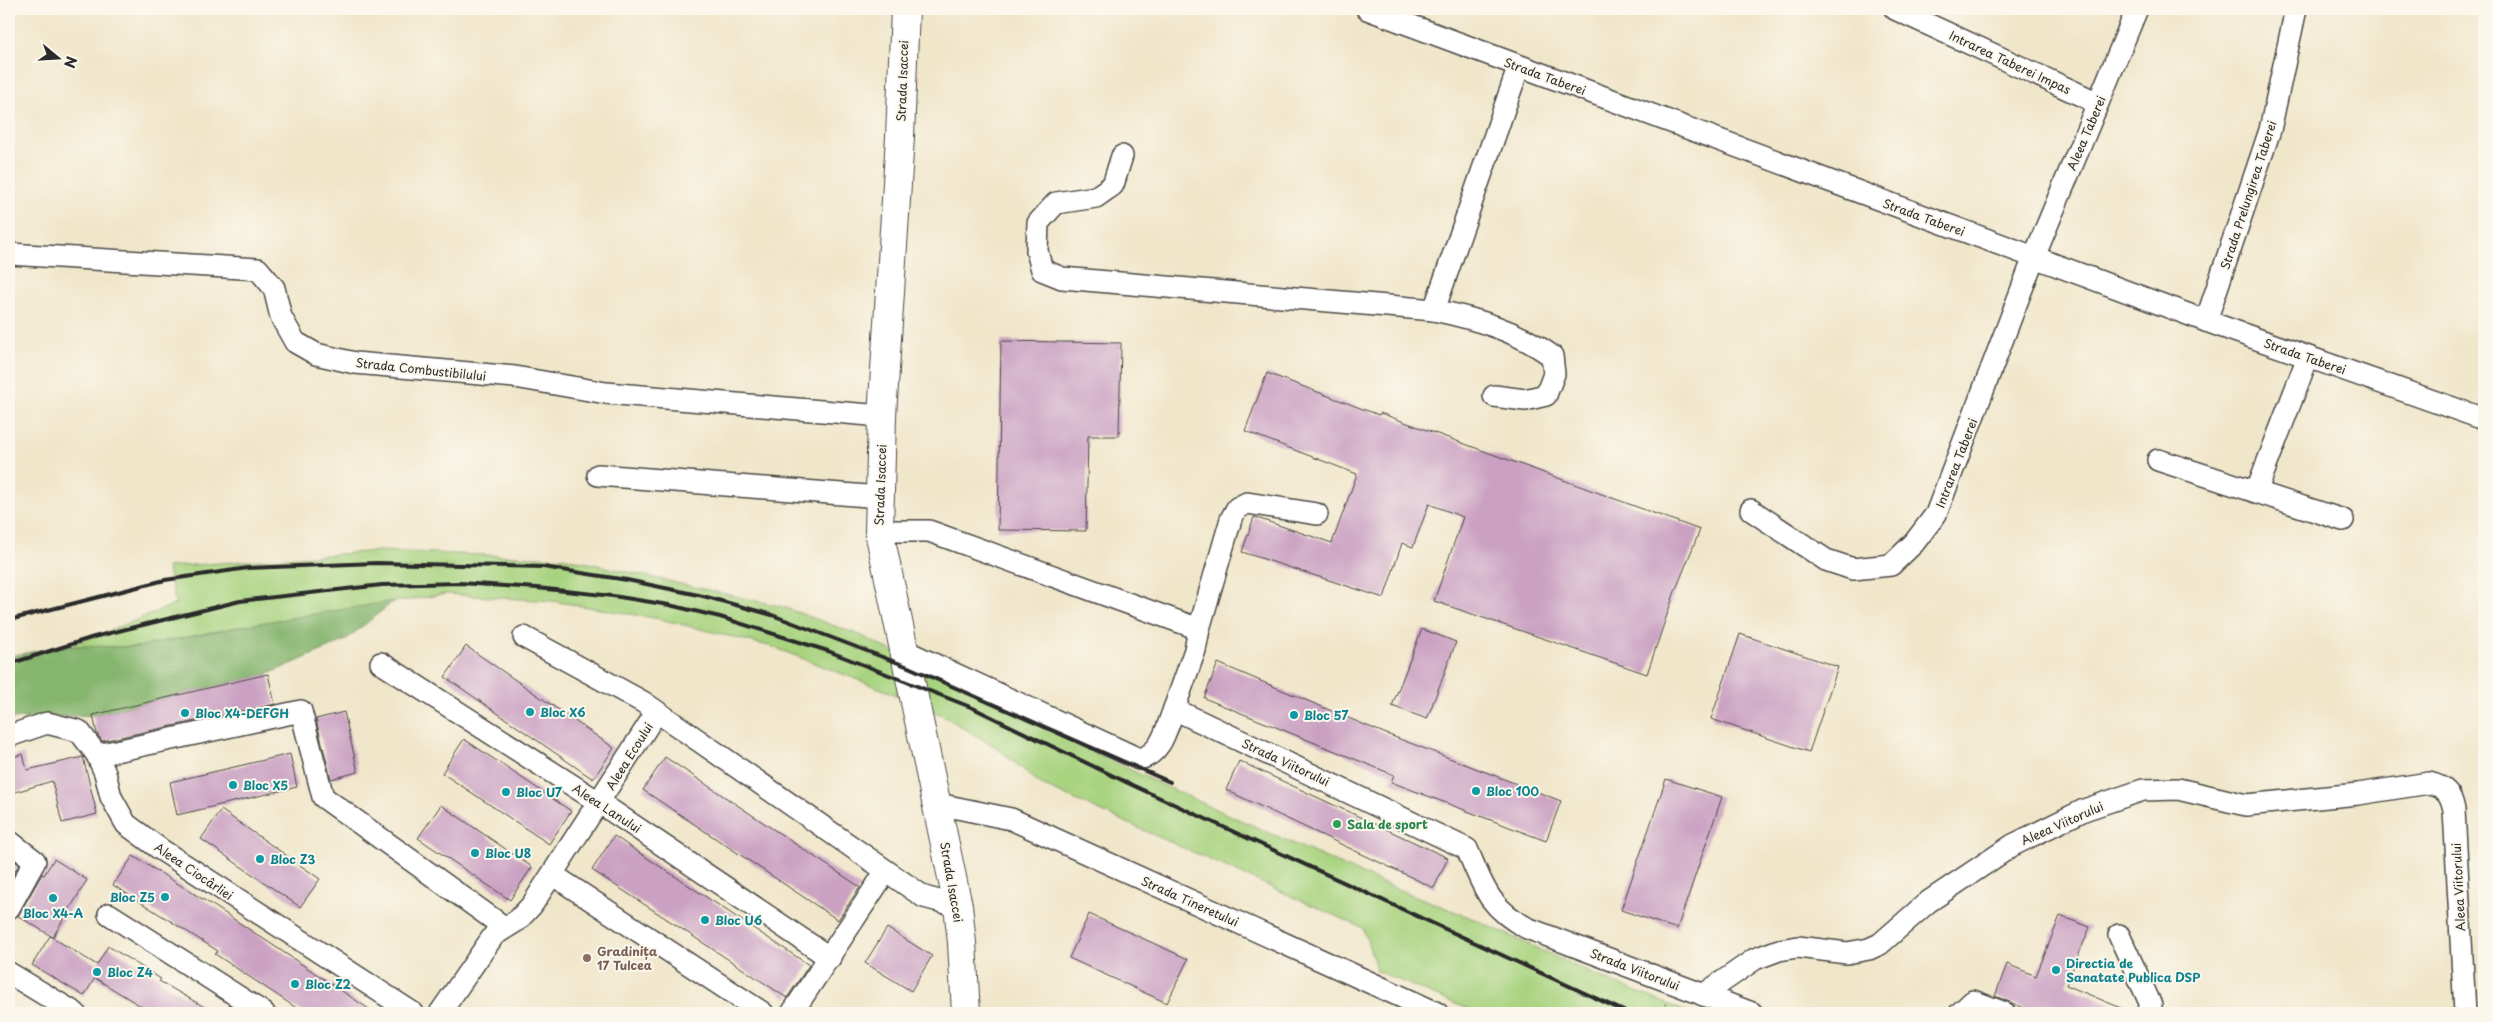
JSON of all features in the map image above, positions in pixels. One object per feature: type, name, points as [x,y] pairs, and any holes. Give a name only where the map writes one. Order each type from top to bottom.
[{"type":"main road","name":"Strada Isaccei","points":[[905,9],[900,136],[882,416],[879,531],[958,906],[966,1013]]},
{"type":"street","name":"Strada Taberei","points":[[1367,9],[2206,321],[2484,419]]},
{"type":"street","name":"Intrarea Taberei Impas","points":[[1895,9],[2098,102]]},
{"type":"street","name":"Aleea Taberei","points":[[2034,257],[2137,9]]},
{"type":"street","name":"Strada Prelungirea Taberei","points":[[2206,321],[2270,130],[2296,9]]},
{"type":"street","points":[[1434,310],[1519,66]]},
{"type":"street","points":[[1122,156],[1112,185],[1096,197],[1056,203],[1038,223],[1037,251],[1042,270],[1062,278],[1434,310],[1485,322],[1530,340],[1552,356],[1554,374],[1546,395],[1525,400],[1494,396]]},
{"type":"street","name":"Strada Combustibilului","points":[[9,254],[258,269],[274,288],[281,317],[295,342],[316,354],[355,363],[514,377],[606,393],[882,416]]},
{"type":"street","name":"Intrarea Taberei","points":[[1750,510],[1826,560],[1853,569],[1891,565],[1914,543],[1936,514],[2034,257]]},
{"type":"street","points":[[2256,492],[2308,357]]},
{"type":"street","points":[[2158,460],[2343,520]]},
{"type":"street","points":[[598,475],[880,497]]},
{"type":"street","points":[[903,650],[1139,759],[1150,756],[1157,750],[1195,650],[1199,629],[1231,520],[1238,508],[1247,503],[1317,514]]},
{"type":"street","points":[[879,531],[930,531],[1199,629]]},
{"type":"street","points":[[524,638],[643,702],[656,713]]},
{"type":"street","name":"Aleea Lanului","points":[[381,663],[600,803],[830,958]]},
{"type":"street","name":"Strada Viitorului","points":[[1174,709],[1467,849],[1488,898],[1510,919],[1527,928],[1752,1013]]},
{"type":"street","points":[[98,755],[300,711],[324,797],[504,927]]},
{"type":"street","name":"Aleea Ecoului","points":[[440,1013],[494,935],[518,920],[532,905],[600,803],[656,713],[924,897],[958,906]]},
{"type":"street","name":"Aleea Ciocârliei","points":[[9,736],[47,723],[79,730],[98,755],[111,797],[126,824],[168,855],[413,1013]]},
{"type":"street","name":"Aleea Viitorului","points":[[1703,995],[1755,959],[1779,950],[1798,947],[1847,953],[1868,949],[1880,944],[1928,902],[2013,845],[2084,810],[2143,790],[2178,789],[2246,805],[2358,794],[2429,783],[2441,786],[2451,796],[2454,810],[2465,1013]]},
{"type":"street","name":"Strada Tineretului","points":[[938,804],[1011,819],[1437,1013]]},
{"type":"street","points":[[9,841],[34,861],[9,908]]},
{"type":"street","points":[[792,1013],[886,871]]},
{"type":"street","points":[[553,875],[763,1013]]},
{"type":"street","points":[[109,914],[264,1013]]},
{"type":"street","points":[[2119,935],[2151,1005],[2148,1013]]},
{"type":"street","points":[[9,973],[75,1013]]},
{"type":"street","points":[[1960,1013],[1973,1000],[2005,1013]]},
{"type":"green space","points":[[379,551],[566,558],[783,607],[862,636],[1120,765],[1191,798],[1382,883],[1474,919],[1590,973],[1690,1013],[1477,1013],[1377,971],[1363,928],[1042,785],[997,748],[942,715],[897,695],[773,647],[660,619],[552,601],[446,594],[248,625],[137,647],[65,646],[94,637],[176,604],[167,567]]},
{"type":"green space","points":[[394,601],[344,641],[268,674],[93,715],[9,719],[9,656],[65,646],[137,647],[248,625]]},
{"type":"building","points":[[1001,341],[1121,343],[1119,436],[1088,436],[1086,531],[998,530]]},
{"type":"building","points":[[1267,373],[1700,530],[1674,594],[1647,674],[1434,601],[1463,517],[1429,504],[1413,547],[1402,543],[1384,598],[1242,552],[1254,517],[1332,543],[1357,474],[1245,431]]},
{"type":"building","points":[[1422,629],[1456,642],[1427,719],[1392,706]]},
{"type":"building","points":[[1740,634],[1838,667],[1809,752],[1711,719]]},
{"type":"building","name":"Bloc X6","points":[[466,646],[614,748],[593,779],[445,677]]},
{"type":"building","points":[[1218,663],[1384,733],[1561,801],[1546,841],[1391,782],[1394,775],[1204,698]]},
{"type":"building","name":"Bloc X4-DEFGH","points":[[268,674],[275,704],[102,741],[97,734],[93,715]]},
{"type":"building","points":[[344,712],[358,772],[331,779],[316,719]]},
{"type":"building","name":"Bloc U7","points":[[464,739],[571,811],[549,844],[442,773]]},
{"type":"building","points":[[23,754],[27,770],[83,757],[97,814],[62,823],[52,781],[9,794],[9,758]]},
{"type":"building","name":"Bloc X5","points":[[290,754],[297,787],[177,815],[170,782]]},
{"type":"building","points":[[665,757],[860,887],[838,920],[643,790]]},
{"type":"building","name":"Sala de sport","points":[[1239,761],[1448,858],[1434,888],[1226,790]]},
{"type":"building","points":[[1666,779],[1722,797],[1677,929],[1621,910]]},
{"type":"building","name":"Bloc U8","points":[[441,805],[532,867],[510,900],[418,838]]},
{"type":"building","name":"Bloc Z3","points":[[221,810],[320,879],[300,907],[201,839]]},
{"type":"building","name":"Bloc U6","points":[[614,836],[809,965],[787,998],[592,870]]},
{"type":"building","points":[[133,856],[217,908],[375,1013],[304,1013],[215,954],[218,951],[113,885]]},
{"type":"building","points":[[9,857],[19,864],[9,883]]},
{"type":"building","name":"Bloc X4-A","points":[[54,859],[87,880],[53,937],[18,916],[42,874],[44,875]]},
{"type":"building","points":[[1089,914],[1188,959],[1167,1003],[1069,958]]},
{"type":"building","name":"Directia de Sanatate Publica DSP","points":[[2060,916],[2090,927],[2066,985],[2133,1013],[2036,1013],[1995,996],[2007,964],[2036,976]]},
{"type":"building","points":[[887,928],[932,956],[911,991],[865,963]]},
{"type":"building","name":"Bloc Z4","points":[[50,936],[97,965],[108,946],[161,979],[159,981],[215,1013],[152,1013],[95,978],[84,996],[32,965]]},
{"type":"railway","points":[[9,620],[165,580],[248,568],[376,563],[543,567],[627,580],[703,596],[772,615],[906,666],[1170,782]]},
{"type":"railway","points":[[9,664],[94,637],[240,601],[382,585],[460,583],[537,588],[613,596],[669,605],[720,617],[828,651],[973,708],[1132,785],[1628,1013]]},
{"type":"place","name":"Bloc X6","points":[[530,712]]},
{"type":"place","name":"Bloc X4-DEFGH","points":[[185,713]]},
{"type":"place","name":"Bloc 57","points":[[1294,715]]},
{"type":"place","name":"Bloc X5","points":[[233,785]]},
{"type":"place","name":"Bloc 100","points":[[1476,791]]},
{"type":"place","name":"Bloc U7","points":[[506,792]]},
{"type":"place","name":"Sala de sport","points":[[1337,824]]},
{"type":"place","name":"Bloc U8","points":[[475,853]]},
{"type":"place","name":"Bloc Z3","points":[[260,859]]},
{"type":"place","name":"Bloc Z5","points":[[165,897]]},
{"type":"place","name":"Bloc X4-A","points":[[53,898]]},
{"type":"place","name":"Bloc U6","points":[[705,920]]},
{"type":"place","name":"Gradinița 17 Tulcea","points":[[587,958]]},
{"type":"place","name":"Directia de Sanatate Publica DSP","points":[[2056,970]]},
{"type":"place","name":"Bloc Z4","points":[[97,972]]},
{"type":"place","name":"Bloc Z2","points":[[295,984]]}]
